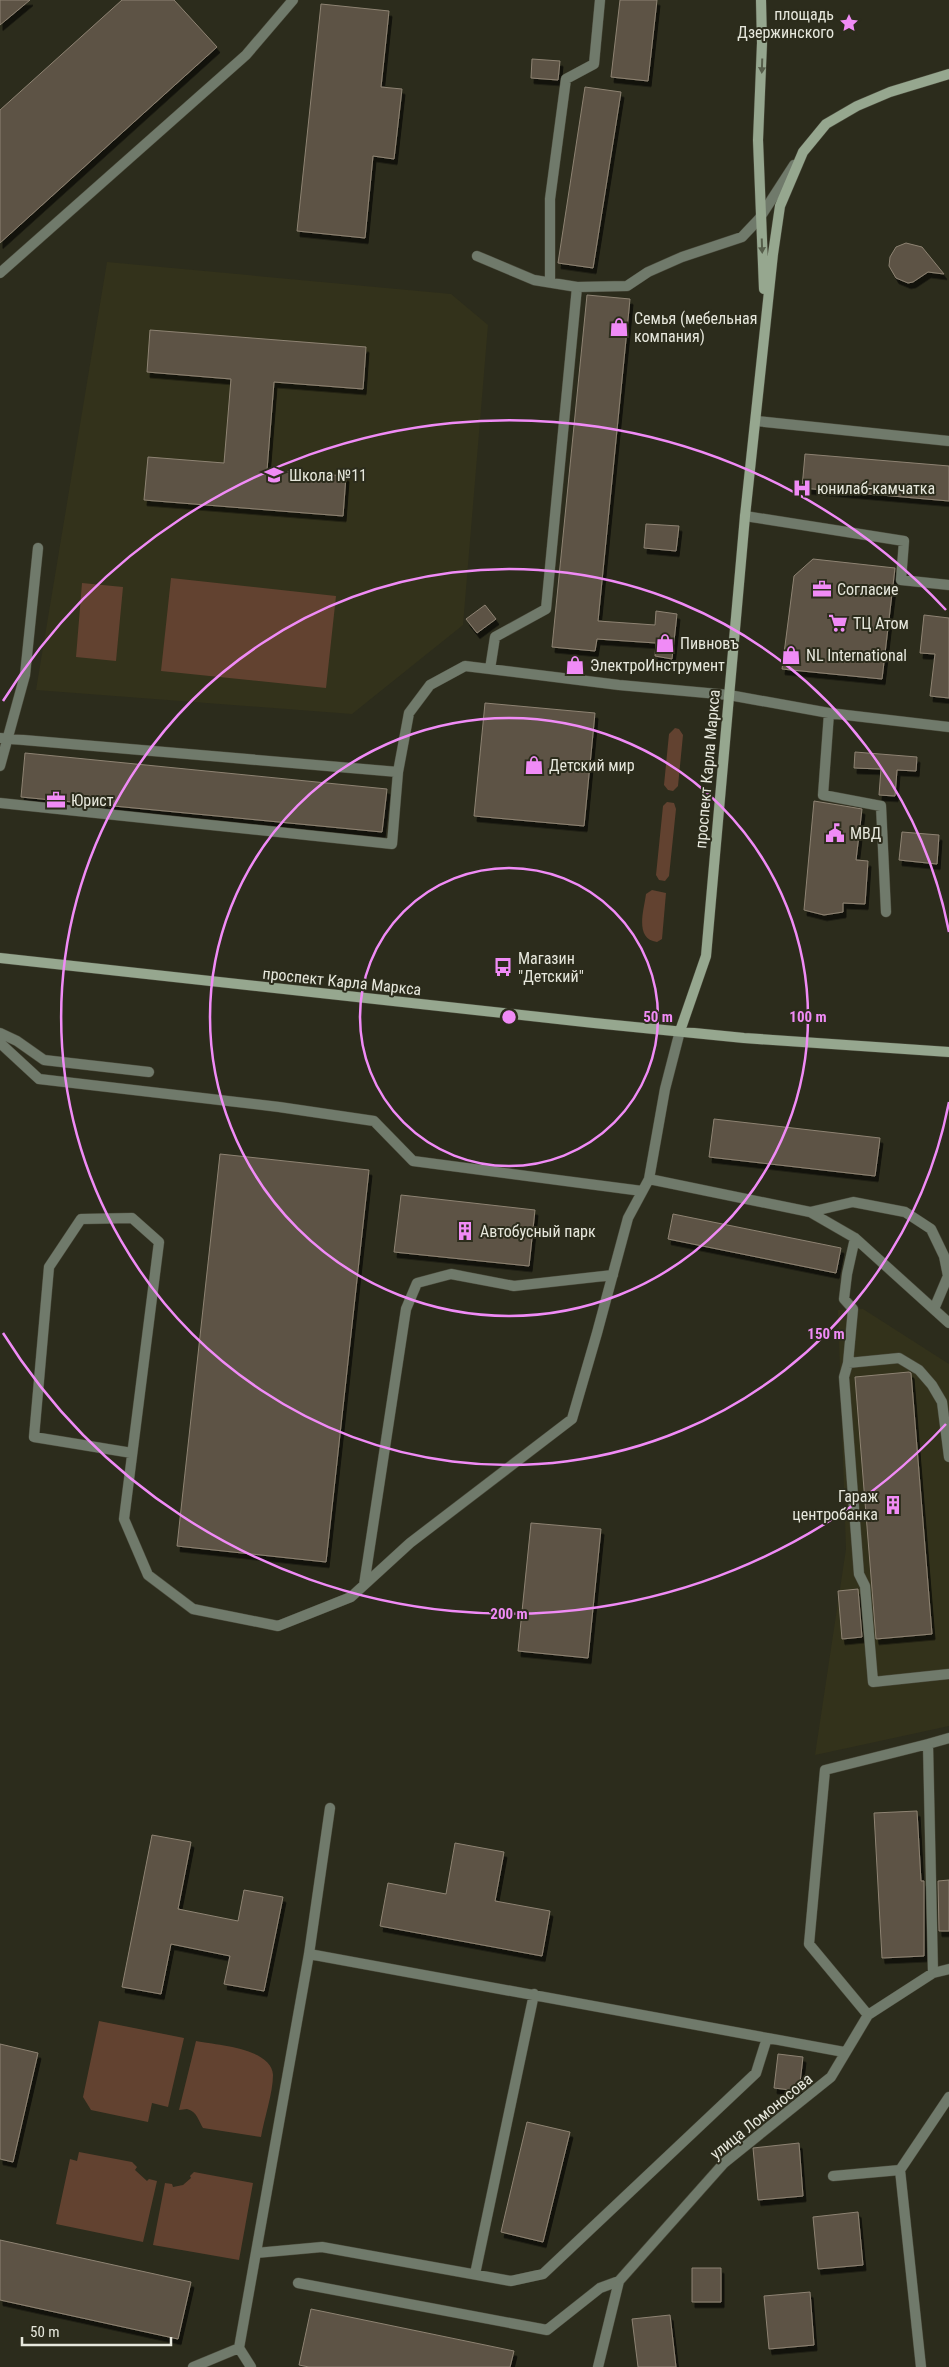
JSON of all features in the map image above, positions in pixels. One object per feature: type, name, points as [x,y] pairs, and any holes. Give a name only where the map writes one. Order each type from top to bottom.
[{"type":"main road","points":[[761,0],[762,51],[758,140],[766,326]]},
{"type":"main road","points":[[766,326],[778,217],[785,192],[803,152],[813,137],[836,117],[890,92],[949,74]]},
{"type":"main road","name":"проспект Карла Маркса","points":[[680,1031],[706,956],[745,516],[766,326]]},
{"type":"main road","name":"проспект Карла Маркса","points":[[0,958],[680,1031],[949,1052]]},
{"type":"lane","points":[[0,273],[246,54],[293,0]]},
{"type":"lane","points":[[550,282],[550,199],[566,79],[594,64],[600,0]]},
{"type":"lane","points":[[477,256],[534,280],[576,287],[627,286],[648,272],[682,257],[742,237],[761,216],[803,152]]},
{"type":"lane","points":[[490,669],[495,637],[546,610],[576,287]]},
{"type":"lane","points":[[756,421],[949,442]]},
{"type":"lane","points":[[745,516],[904,541],[901,580],[949,585]]},
{"type":"lane","points":[[0,766],[4,738],[25,675],[38,548]]},
{"type":"lane","points":[[0,803],[392,844],[398,772],[409,713],[430,685],[465,666],[619,685],[729,695],[829,713],[949,727]]},
{"type":"lane","points":[[829,713],[823,795],[880,806],[886,912]]},
{"type":"lane","points":[[4,738],[398,772]]},
{"type":"lane","points":[[132,1453],[34,1437],[49,1267],[81,1219],[132,1218],[159,1242],[124,1519],[148,1575],[194,1609],[278,1626],[351,1597],[410,1543],[572,1419],[628,1218],[648,1179],[665,1089],[680,1031]]},
{"type":"lane","points":[[0,1033],[18,1041],[44,1060],[149,1072]]},
{"type":"lane","points":[[0,1043],[39,1078],[278,1107],[374,1121],[413,1161],[642,1191]]},
{"type":"lane","points":[[648,1179],[810,1212],[855,1238],[949,1323]]},
{"type":"lane","points":[[810,1212],[853,1202],[905,1212],[931,1230],[944,1256],[948,1276],[934,1309]]},
{"type":"lane","points":[[855,1238],[844,1298],[853,1309],[848,1363],[844,1378],[859,1574],[865,1586],[873,1682],[949,1674]]},
{"type":"lane","points":[[364,1584],[406,1309],[417,1283],[451,1274],[514,1286],[613,1275]]},
{"type":"lane","points":[[848,1363],[899,1358],[919,1370],[932,1385],[942,1402],[949,1457]]},
{"type":"lane","points":[[868,2016],[809,1944],[824,1770],[949,1738]]},
{"type":"lane","points":[[928,1744],[933,1973]]},
{"type":"lane","points":[[251,2367],[239,2348],[310,1954],[330,1808]]},
{"type":"lane","points":[[310,1954],[844,2052]]},
{"type":"lane","name":"улица Ломоносова","points":[[598,2367],[619,2281],[724,2163],[831,2077],[844,2052],[868,2016],[933,1973],[949,1969]]},
{"type":"lane","points":[[475,2274],[534,1994]]},
{"type":"lane","points":[[256,2253],[322,2247],[511,2281],[543,2274],[756,2073],[767,2038]]},
{"type":"lane","points":[[921,2367],[900,2170],[949,2097]]},
{"type":"lane","points":[[834,2176],[900,2170]]},
{"type":"lane","points":[[298,2283],[547,2330],[600,2288],[619,2281]]},
{"type":"lane","points":[[193,2367],[239,2348]]},
{"type":"shaded area","name":"Школа №11","points":[[107,262],[451,294],[488,325],[463,625],[352,714],[36,690]]},
{"type":"shaded area","points":[[171,578],[336,596],[326,688],[161,671]]},
{"type":"shaded area","points":[[82,583],[123,587],[116,661],[76,657]]},
{"type":"shaded area","points":[[675,728],[679,729],[683,735],[678,786],[673,791],[668,790],[664,785],[669,734]]},
{"type":"shaded area","points":[[667,802],[674,803],[676,809],[669,876],[665,881],[659,880],[656,875],[663,806]]},
{"type":"shaded area","points":[[652,890],[666,893],[662,939],[657,942],[650,940],[645,935],[642,923],[646,894]]},
{"type":"shaded area","points":[[863,1309],[949,1364],[949,1726],[815,1755],[846,1549],[838,1310]]},
{"type":"shaded area","points":[[99,2021],[184,2038],[168,2107],[152,2103],[148,2122],[91,2110],[83,2097]]},
{"type":"shaded area","points":[[196,2041],[242,2049],[263,2059],[270,2066],[273,2082],[261,2137],[203,2128],[193,2112],[187,2109],[179,2110]]},
{"type":"shaded area","points":[[79,2152],[132,2162],[137,2167],[135,2170],[147,2181],[149,2179],[157,2181],[143,2242],[56,2224],[70,2159],[77,2161]]},
{"type":"shaded area","points":[[194,2172],[253,2183],[239,2260],[153,2245],[165,2183],[172,2184],[173,2187],[183,2185],[191,2178],[190,2176]]},
{"type":"building","points":[[0,0],[30,0],[0,25]]},
{"type":"building","points":[[122,0],[174,0],[217,47],[0,243],[0,110]]},
{"type":"building","points":[[620,0],[657,0],[648,81],[611,77]]},
{"type":"building","points":[[321,4],[389,11],[381,87],[402,89],[394,159],[373,156],[365,238],[297,231]]},
{"type":"building","points":[[532,59],[560,61],[558,80],[531,78]]},
{"type":"building","points":[[585,87],[621,92],[593,268],[558,263]]},
{"type":"building","points":[[906,243],[922,247],[944,274],[928,272],[913,282],[908,283],[896,278],[889,266],[890,257],[896,247]]},
{"type":"building","points":[[587,295],[630,299],[598,621],[655,625],[656,611],[677,614],[672,659],[655,656],[656,643],[597,639],[595,651],[552,647]]},
{"type":"building","points":[[150,330],[366,347],[363,389],[274,382],[267,470],[346,476],[343,516],[144,500],[148,457],[224,463],[231,379],[147,372]]},
{"type":"building","points":[[805,454],[949,466],[949,501],[802,488]]},
{"type":"building","points":[[646,524],[679,526],[676,551],[644,548]]},
{"type":"building","name":"ТЦ Атом","points":[[813,559],[895,568],[882,679],[782,669],[794,576]]},
{"type":"building","points":[[485,605],[496,619],[477,633],[466,619]]},
{"type":"building","points":[[924,615],[949,618],[949,698],[930,696],[935,654],[920,653]]},
{"type":"building","name":"Детский мир","points":[[485,703],[595,713],[584,826],[474,816]]},
{"type":"building","points":[[855,752],[917,757],[916,771],[897,770],[895,796],[879,795],[881,769],[854,768]]},
{"type":"building","points":[[25,753],[387,789],[382,832],[21,797]]},
{"type":"building","name":"МВД","points":[[814,801],[862,809],[856,860],[868,861],[865,904],[843,903],[843,912],[824,915],[804,910]]},
{"type":"building","points":[[902,832],[939,835],[937,864],[899,860]]},
{"type":"building","points":[[714,1119],[880,1138],[875,1176],[709,1157]]},
{"type":"building","points":[[220,1154],[369,1170],[326,1562],[177,1546]]},
{"type":"building","name":"Автобусный парк","points":[[401,1195],[535,1210],[529,1266],[394,1252]]},
{"type":"building","points":[[673,1214],[841,1248],[836,1273],[668,1239]]},
{"type":"building","name":"Гараж центробанка","points":[[911,1373],[932,1634],[876,1639],[855,1377]]},
{"type":"building","points":[[531,1523],[601,1529],[588,1658],[518,1651]]},
{"type":"building","points":[[858,1589],[862,1637],[842,1639],[838,1591]]},
{"type":"building","points":[[917,1811],[921,1881],[924,1881],[924,1956],[882,1958],[874,1813]]},
{"type":"building","points":[[152,1835],[191,1842],[178,1909],[238,1921],[244,1890],[283,1897],[264,1991],[224,1984],[230,1956],[171,1944],[161,1994],[122,1987]]},
{"type":"building","points":[[455,1843],[504,1852],[495,1901],[550,1911],[542,1956],[380,1926],[388,1883],[446,1894]]},
{"type":"building","points":[[949,1880],[949,1931],[939,1931],[938,1881]]},
{"type":"building","points":[[0,2044],[38,2053],[13,2162],[0,2159]]},
{"type":"building","points":[[778,2054],[803,2057],[799,2091],[774,2088]]},
{"type":"building","points":[[527,2122],[570,2132],[543,2242],[501,2232]]},
{"type":"building","points":[[799,2143],[803,2196],[758,2200],[753,2148]]},
{"type":"building","points":[[858,2212],[863,2265],[818,2269],[813,2217]]},
{"type":"building","points":[[0,2240],[191,2282],[178,2339],[0,2300]]},
{"type":"building","points":[[692,2268],[721,2268],[721,2302],[692,2302]]},
{"type":"building","points":[[810,2292],[814,2345],[769,2349],[764,2296]]},
{"type":"building","points":[[311,2309],[514,2351],[510,2367],[309,2367],[299,2365]]},
{"type":"building","points":[[670,2315],[676,2367],[638,2367],[632,2319]]},
{"type":"place","name":"площадь Дзержинского","points":[[849,23]]},
{"type":"place","name":"Семья (мебельная компания)","points":[[619,327]]},
{"type":"place","name":"Школа №11","points":[[274,475]]},
{"type":"place","name":"юнилаб-камчатка","points":[[802,488]]},
{"type":"place","name":"Согласие","points":[[822,589]]},
{"type":"place","name":"ТЦ Атом","points":[[838,623]]},
{"type":"place","name":"Пивновъ","points":[[665,643]]},
{"type":"place","name":"NL International","points":[[791,655]]},
{"type":"place","name":"ЭлектроИнструмент","points":[[575,665]]},
{"type":"place","name":"Детский мир","points":[[534,765]]},
{"type":"place","name":"Юрист","points":[[56,800]]},
{"type":"place","name":"МВД","points":[[835,833]]},
{"type":"place","name":"Магазин \"Детский\"","points":[[503,967]]},
{"type":"place","name":"Автобусный парк","points":[[465,1231]]},
{"type":"place","name":"Гараж центробанка","points":[[893,1505]]}]
